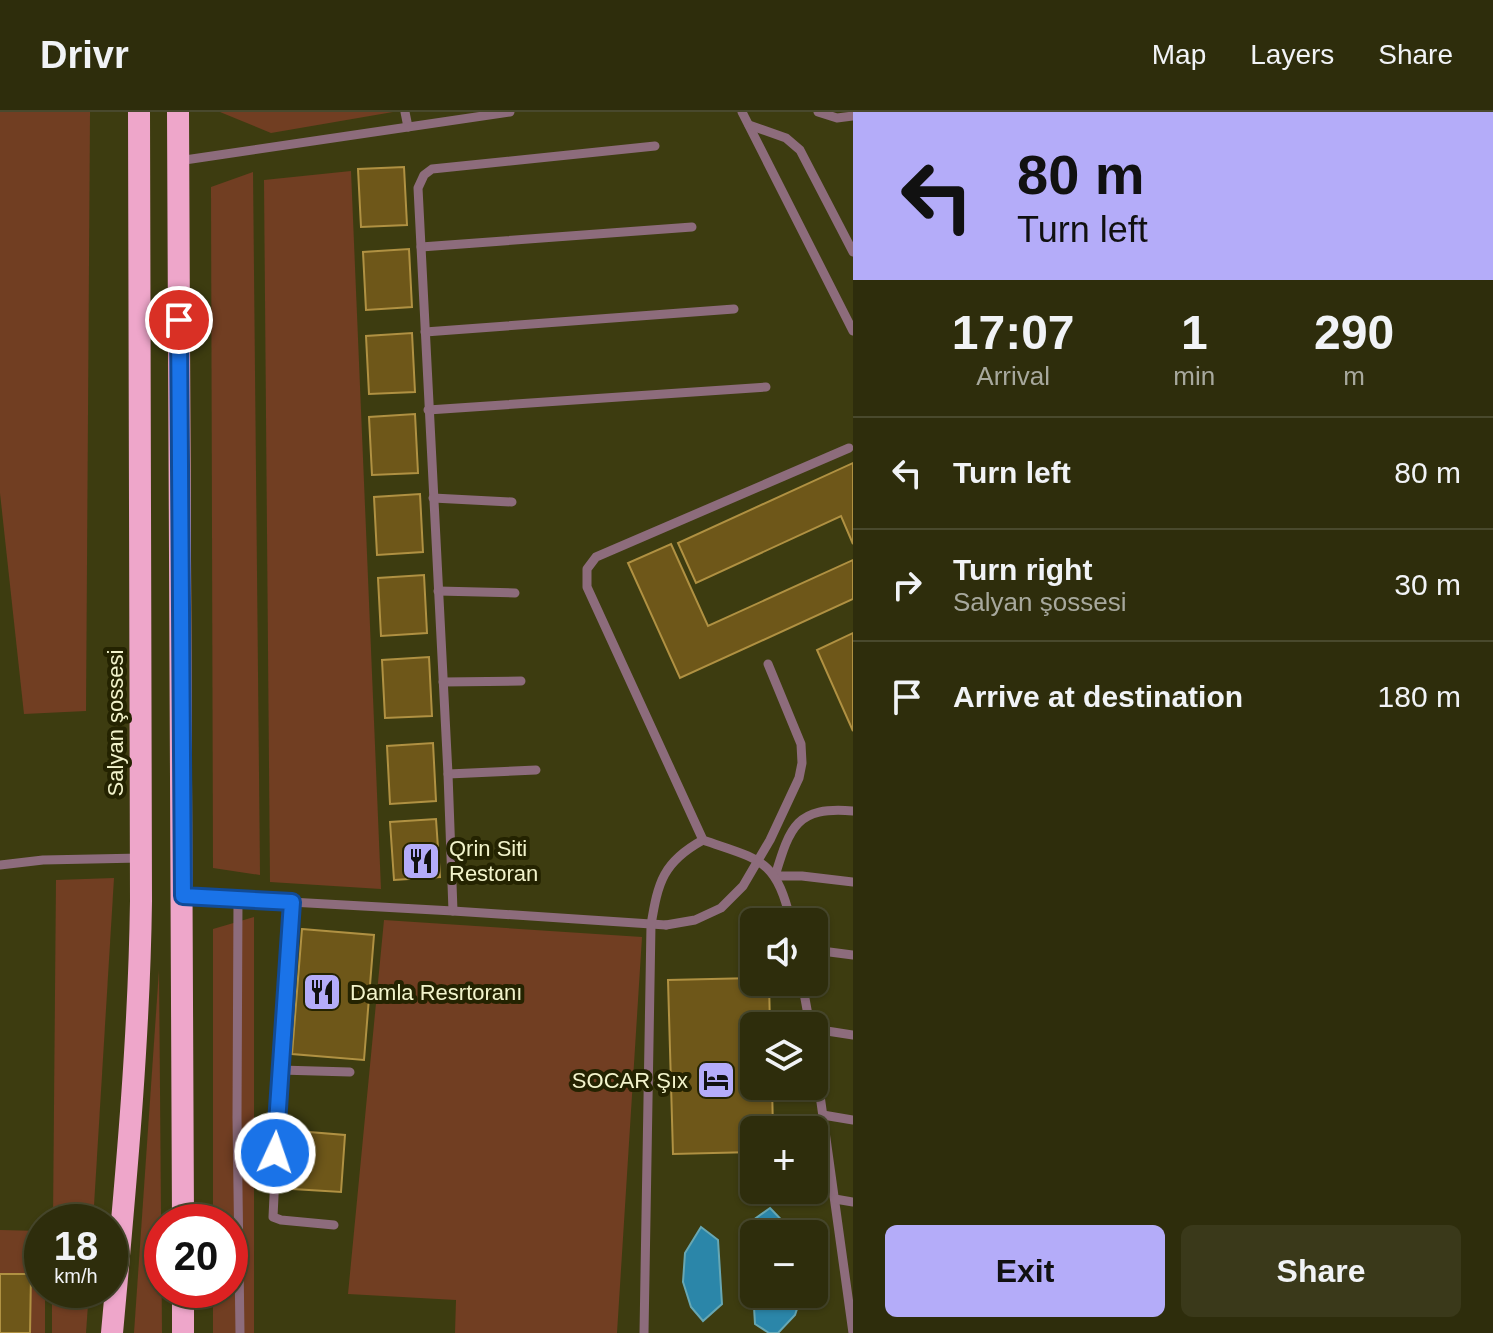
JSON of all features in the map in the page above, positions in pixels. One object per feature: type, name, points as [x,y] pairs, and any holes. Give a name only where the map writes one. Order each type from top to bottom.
[{"type":"highway","name":"Salyan şossesi","points":[[112,1333],[140,984],[139,112]]},
{"type":"highway","points":[[178,112],[183,1204]]},
{"type":"highway","points":[[183,1308],[183,1333]]},
{"type":"lane","points":[[405,112],[408,127]]},
{"type":"lane","points":[[178,161],[510,112]]},
{"type":"lane","points":[[742,112],[853,331]]},
{"type":"lane","points":[[818,112],[837,118],[853,116]]},
{"type":"lane","points":[[749,125],[786,138],[800,150],[853,252]]},
{"type":"lane","points":[[453,911],[418,188],[424,175],[432,169],[655,146]]},
{"type":"lane","points":[[421,247],[692,227]]},
{"type":"lane","points":[[425,332],[734,309]]},
{"type":"lane","points":[[428,410],[766,387]]},
{"type":"lane","points":[[787,908],[775,876],[766,867],[752,857],[703,840],[587,587],[587,569],[596,557],[849,448]]},
{"type":"lane","points":[[433,498],[512,502]]},
{"type":"lane","points":[[438,591],[515,593]]},
{"type":"lane","points":[[183,896],[651,925],[695,920],[721,908],[743,886],[770,840],[799,778],[801,744],[768,664]]},
{"type":"lane","points":[[443,682],[521,681]]},
{"type":"lane","points":[[448,774],[536,770]]},
{"type":"lane","points":[[775,876],[786,840],[799,822],[813,813],[833,809],[853,811]]},
{"type":"lane","points":[[644,1333],[651,925],[661,880],[672,863],[703,840]]},
{"type":"lane","points":[[0,865],[43,860],[141,858]]},
{"type":"lane","points":[[775,876],[853,882]]},
{"type":"lane","points":[[238,899],[240,1333]]},
{"type":"lane","points":[[292,902],[273,1217],[334,1225]]},
{"type":"lane","points":[[828,952],[853,955]]},
{"type":"lane","points":[[828,1031],[853,1035]]},
{"type":"lane","points":[[280,1070],[350,1072]]},
{"type":"lane","points":[[821,1100],[851,1297],[853,1333]]},
{"type":"lane","points":[[823,1115],[853,1120]]},
{"type":"lane","points":[[835,1199],[853,1202]]},
{"type":"shaded area","points":[[0,112],[90,112],[86,711],[24,714],[0,493]]},
{"type":"shaded area","points":[[220,112],[393,112],[271,133]]},
{"type":"shaded area","points":[[351,171],[381,889],[270,882],[264,180]]},
{"type":"shaded area","points":[[253,172],[260,875],[213,868],[211,187]]},
{"type":"shaded area","points":[[114,878],[94,1204],[53,1204],[56,880]]},
{"type":"shaded area","points":[[254,917],[254,1333],[213,1333],[213,1308],[248,1308],[248,1204],[213,1204],[213,929]]},
{"type":"shaded area","points":[[384,920],[642,937],[617,1333],[455,1333],[456,1300],[348,1294]]},
{"type":"shaded area","points":[[159,970],[161,1204],[144,1204],[144,1308],[162,1308],[162,1333],[134,1333]]},
{"type":"shaded area","points":[[0,1230],[24,1231],[24,1308],[45,1308],[45,1333],[0,1333]]},
{"type":"shaded area","points":[[52,1308],[88,1308],[86,1333],[52,1333]]},
{"type":"water","points":[[770,1208],[782,1220],[753,1220]]},
{"type":"water","points":[[701,1227],[718,1240],[722,1304],[703,1321],[691,1307],[683,1282],[685,1253]]},
{"type":"water","points":[[754,1308],[797,1308],[795,1315],[778,1333],[769,1333],[755,1324]]},
{"type":"building","points":[[404,167],[407,225],[361,227],[358,169]]},
{"type":"building","points":[[409,249],[412,307],[366,310],[363,252]]},
{"type":"building","points":[[412,333],[415,392],[369,394],[366,336]]},
{"type":"building","points":[[415,414],[418,473],[372,475],[369,417]]},
{"type":"building","points":[[853,463],[853,544],[841,516],[696,583],[678,543]]},
{"type":"building","points":[[420,494],[423,552],[377,555],[374,497]]},
{"type":"building","points":[[671,544],[708,626],[853,560],[853,599],[680,678],[628,563]]},
{"type":"building","points":[[424,575],[427,633],[381,636],[378,578]]},
{"type":"building","points":[[853,633],[853,731],[817,650]]},
{"type":"building","points":[[429,657],[432,716],[385,718],[382,660]]},
{"type":"building","points":[[433,743],[436,801],[390,804],[387,746]]},
{"type":"building","points":[[436,819],[440,877],[394,880],[390,822]]},
{"type":"building","points":[[302,929],[374,935],[364,1060],[292,1054]]},
{"type":"building","points":[[740,978],[740,996],[769,996],[770,1012],[740,1012],[740,1100],[772,1100],[773,1116],[740,1116],[740,1152],[673,1154],[668,980]]},
{"type":"building","points":[[297,1131],[345,1135],[341,1192],[293,1189]]},
{"type":"building","points":[[0,1274],[24,1274],[24,1308],[30,1308],[30,1333],[0,1333]]},
{"type":"place","name":"Qrin Siti Restoran","points":[[421,861]]},
{"type":"place","name":"Damla Resrtoranı","points":[[322,992]]},
{"type":"place","name":"SOCAR Şıx","points":[[716,1080]]},
{"type":"route","points":[[179,320],[183,896],[292,902],[275,1153]]}]
